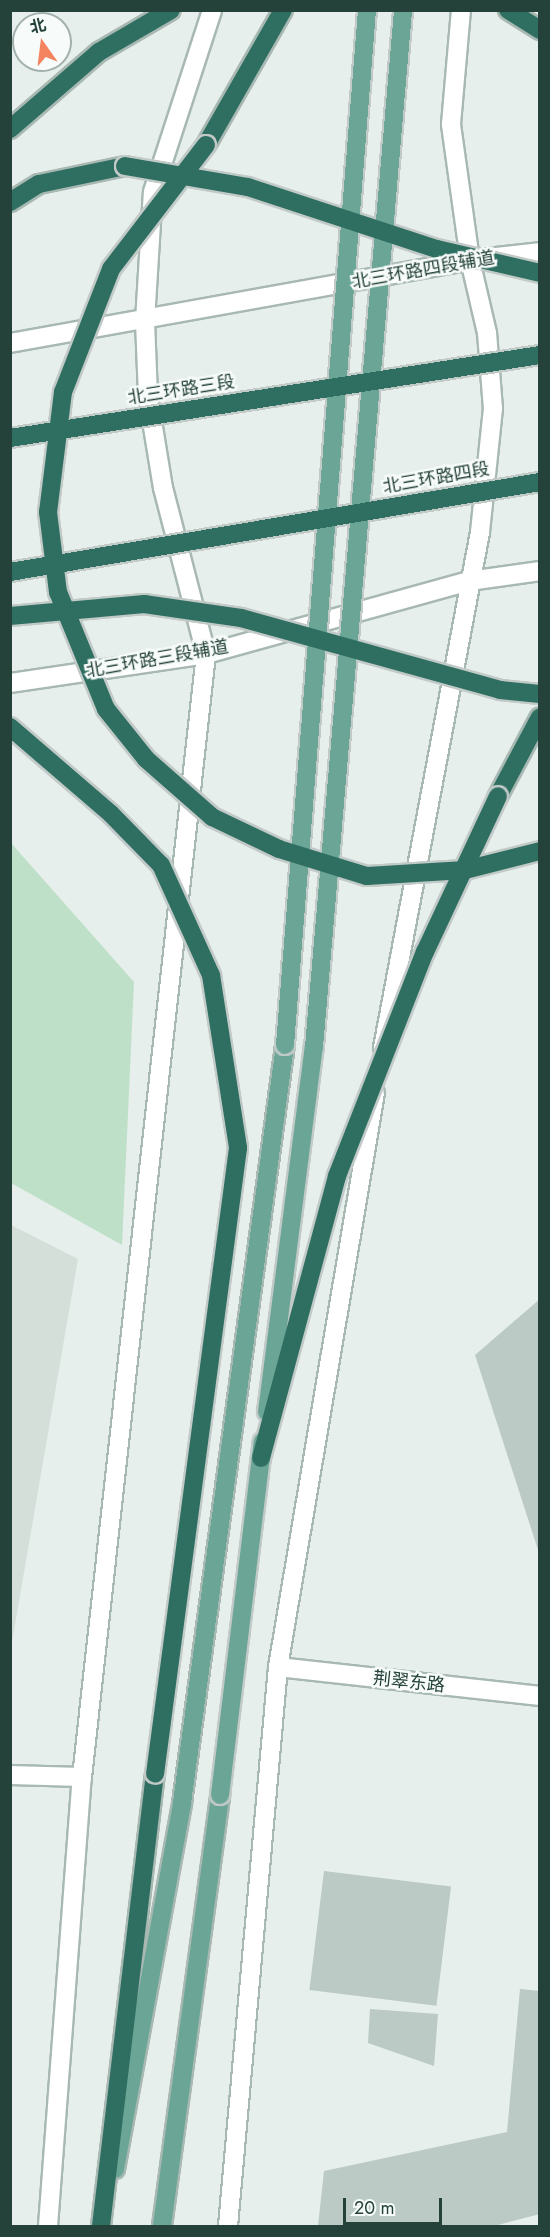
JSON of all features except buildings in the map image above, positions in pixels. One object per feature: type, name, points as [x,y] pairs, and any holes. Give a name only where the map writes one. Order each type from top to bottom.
[{"type":"highway","points":[[10,129],[99,52],[171,10]]},
{"type":"highway","points":[[283,10],[206,145],[111,269],[63,392],[48,513],[58,592],[106,709],[147,759],[212,817],[279,849],[367,876],[465,870],[540,851]]},
{"type":"highway","points":[[508,10],[540,30]]},
{"type":"highway","points":[[10,202],[39,184],[125,166],[248,186],[437,249],[540,273]]},
{"type":"highway","name":"北三环路三段","points":[[10,438],[540,355]]},
{"type":"highway","name":"北三环路四段","points":[[10,572],[540,482]]},
{"type":"highway","points":[[10,616],[144,604],[241,618],[500,690],[540,694]]},
{"type":"highway","points":[[261,1458],[337,1176],[425,952],[522,744],[540,717]]},
{"type":"highway","points":[[10,727],[111,814],[161,865],[211,975],[238,1148],[155,1774],[103,2226]]},
{"type":"main road","points":[[103,2226],[182,1803],[285,1045],[367,10]]},
{"type":"main road","points":[[162,2226],[220,1795],[314,1047],[403,10]]},
{"type":"street","points":[[48,2226],[82,1777],[206,654],[163,488],[148,396],[145,321],[153,192],[212,10]]},
{"type":"street","points":[[228,2226],[278,1667],[341,1276],[480,532],[493,409],[487,333],[470,261],[451,124],[461,10]]},
{"type":"street","name":"北三环路四段辅道","points":[[145,321],[470,261],[540,252]]},
{"type":"street","points":[[10,343],[145,321]]},
{"type":"street","points":[[469,582],[540,571]]},
{"type":"street","name":"北三环路三段辅道","points":[[10,683],[206,654],[469,582]]},
{"type":"street","name":"荆翠东路","points":[[278,1667],[540,1696]]},
{"type":"street","points":[[10,1774],[82,1777]]},
{"type":"shaded area","points":[[11,1225],[78,1259],[11,1648]]},
{"type":"green space","points":[[11,843],[134,982],[122,1245],[11,1183]]}]
